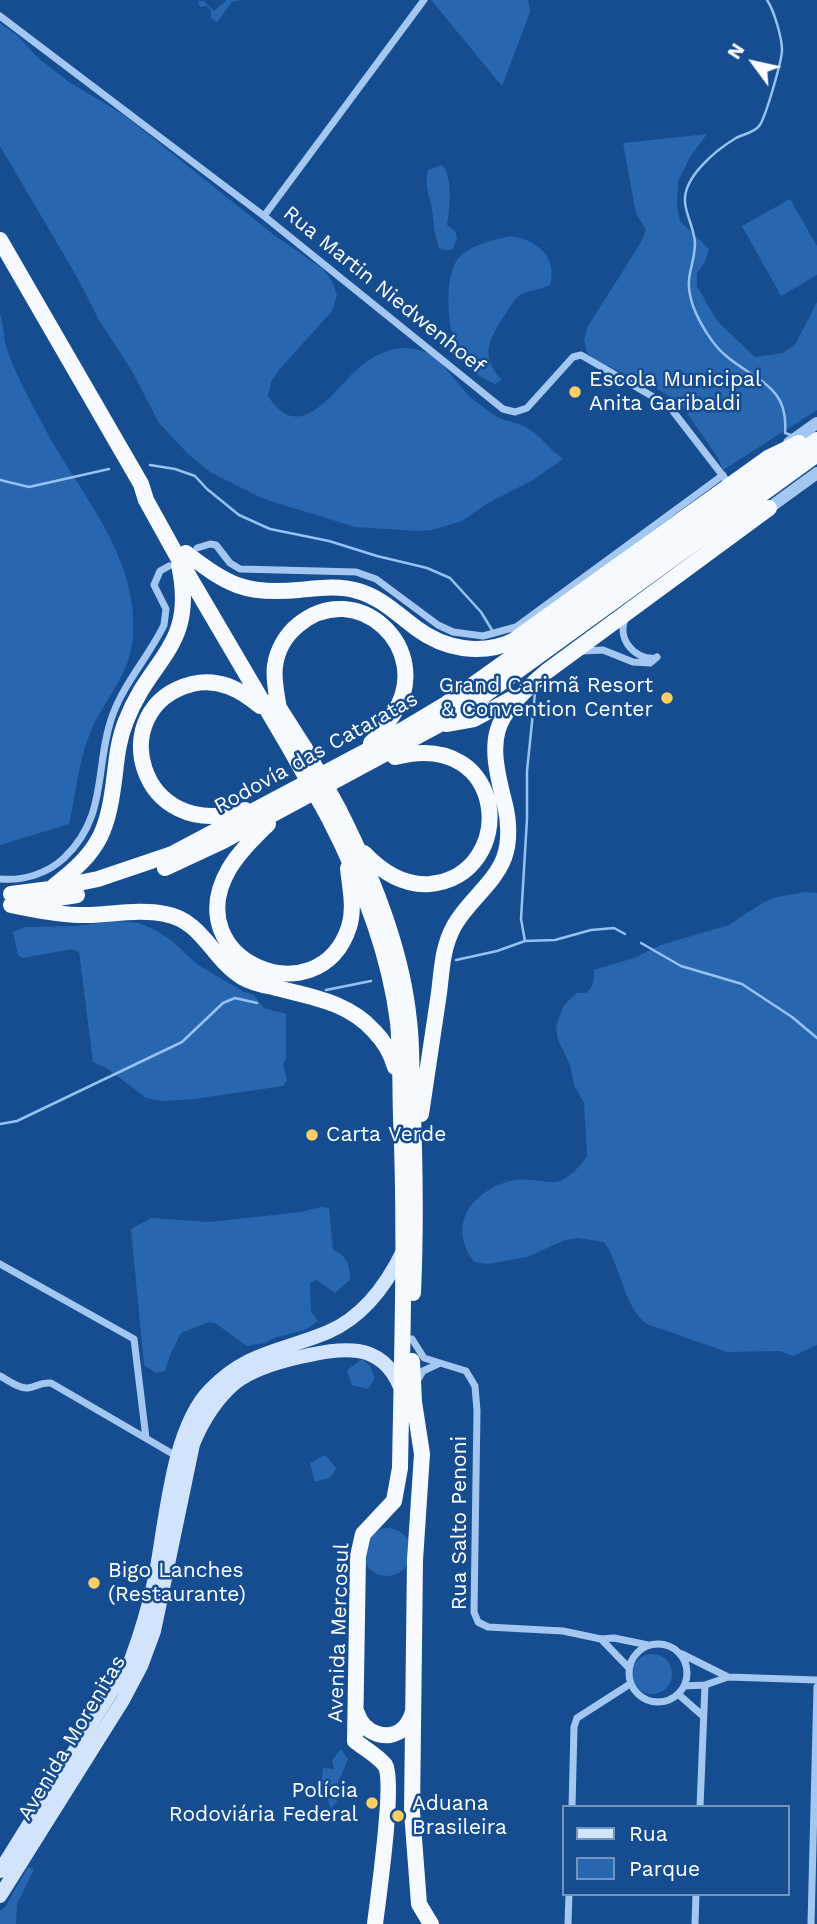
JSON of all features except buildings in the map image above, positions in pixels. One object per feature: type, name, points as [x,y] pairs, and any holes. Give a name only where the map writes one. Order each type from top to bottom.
[{"type":"highway","points":[[0,240],[141,484],[146,500],[298,750],[378,898],[394,951],[409,1021],[415,1151]]},
{"type":"highway","points":[[182,556],[224,581],[251,590],[269,592],[336,587],[362,592],[382,601],[433,639],[464,648],[500,647],[513,641],[726,480],[817,437]]},
{"type":"highway","name":"Rodovía das Cataratas","points":[[11,899],[120,874],[172,854],[350,760],[446,704],[817,437]]},
{"type":"highway","name":"Rodovía das Cataratas","points":[[11,899],[51,901],[139,879],[186,859],[282,811],[369,764],[437,726],[517,673],[817,454]]},
{"type":"highway","points":[[716,527],[769,508]]},
{"type":"highway","points":[[437,726],[474,719],[519,695],[769,508]]},
{"type":"highway","points":[[50,889],[81,865],[103,833],[110,810],[123,728],[139,695],[169,651],[180,624],[182,556]]},
{"type":"highway","points":[[275,712],[276,658],[284,640],[296,626],[320,612],[339,609],[357,611],[382,624],[394,638],[402,654],[406,673],[404,691],[397,708],[376,739],[350,760]]},
{"type":"highway","points":[[275,712],[229,686],[204,682],[187,686],[166,697],[150,716],[142,739],[142,764],[152,786],[163,799],[192,813],[235,813],[287,794]]},
{"type":"highway","points":[[415,1151],[442,955],[453,928],[504,858],[508,837],[507,815],[495,768],[493,746],[497,725],[519,695]]},
{"type":"highway","points":[[349,842],[387,873],[403,881],[428,884],[454,877],[468,867],[479,854],[489,831],[490,814],[484,789],[468,769],[454,759],[439,753],[413,752],[369,764]]},
{"type":"highway","points":[[282,811],[234,862],[219,894],[219,920],[223,936],[239,957],[253,966],[278,974],[305,971],[328,957],[340,944],[348,927],[352,900],[349,842]]},
{"type":"highway","points":[[349,842],[389,977],[398,1023],[400,1090]]},
{"type":"highway","points":[[11,899],[37,911],[88,915],[145,912],[178,917],[198,931],[240,976],[252,982],[326,1000],[362,1017],[383,1040],[393,1059],[400,1090]]},
{"type":"highway","name":"Avenida Mercosul","points":[[400,1090],[407,1391],[422,1454],[415,1560],[412,1812],[419,1904],[431,1924]]},
{"type":"highway","name":"Avenida Mercosul","points":[[375,1924],[387,1811],[388,1775],[386,1766],[355,1741],[359,1545],[363,1534],[394,1501],[400,1468],[412,1339],[415,1151]]},
{"type":"highway","points":[[356,1708],[365,1729],[375,1734],[397,1734],[407,1726],[413,1712]]},
{"type":"main road","name":"Avenida Morenitas","points":[[0,1871],[123,1700],[141,1666],[154,1631],[160,1582],[191,1418],[209,1391],[254,1357],[328,1332],[345,1323],[391,1275],[403,1250]]},
{"type":"main road","name":"Avenida Morenitas","points":[[183,1460],[218,1399],[238,1381],[258,1370],[284,1361],[331,1350],[362,1352],[379,1359],[393,1370],[407,1391]]},
{"type":"main road","name":"Avenida Morenitas","points":[[0,1896],[59,1788]]},
{"type":"street","points":[[264,216],[424,0]]},
{"type":"street","name":"Rua Martin Niedwenhoef","points":[[0,16],[264,216],[503,409],[515,412],[527,408],[572,356],[581,355],[668,406],[726,480]]},
{"type":"street","points":[[768,458],[817,423]]},
{"type":"street","points":[[769,508],[817,473]]},
{"type":"street","points":[[0,879],[23,879],[51,868],[76,846],[89,827],[95,810],[114,710],[164,625],[166,609],[154,585],[160,571],[182,556],[210,544],[222,549],[230,563],[240,569],[342,570],[363,573],[383,583],[445,629],[468,636],[483,636],[516,626],[726,480]]},
{"type":"street","points":[[568,656],[586,650],[603,650],[633,662],[650,663],[657,657],[652,659],[642,656],[625,642],[622,635],[622,626],[629,611]]},
{"type":"street","points":[[0,1264],[134,1339],[146,1438]]},
{"type":"street","name":"Rua Salto Penoni","points":[[412,1339],[424,1358],[466,1371],[475,1386],[477,1411],[474,1612],[478,1622],[488,1627],[563,1631],[648,1645]]},
{"type":"street","points":[[407,1391],[422,1371],[439,1364]]},
{"type":"street","points":[[0,1376],[19,1387],[28,1388],[41,1382],[51,1382],[183,1460]]},
{"type":"street","points":[[601,1639],[629,1668]]},
{"type":"street","points":[[680,1653],[687,1670],[684,1686],[678,1694],[661,1702],[652,1702],[643,1698],[630,1684],[629,1668],[636,1653],[648,1645],[663,1643],[728,1677]]},
{"type":"street","points":[[684,1686],[705,1685],[728,1677],[817,1680]]},
{"type":"street","points":[[572,1805],[574,1727],[577,1718],[630,1684]]},
{"type":"street","points":[[700,1805],[705,1685]]},
{"type":"street","points":[[810,1924],[817,1688]]},
{"type":"street","points":[[678,1694],[703,1716]]},
{"type":"street","points":[[568,1924],[569,1896]]},
{"type":"street","points":[[695,1924],[696,1896]]},
{"type":"green space","points":[[227,0],[240,0],[232,2],[217,22],[211,18],[211,11],[207,6],[200,7],[198,1],[204,1],[214,11]]},
{"type":"green space","points":[[431,0],[528,0],[530,12],[502,86]]},
{"type":"green space","points":[[0,23],[18,36],[38,58],[69,82],[124,115],[274,235],[323,269],[332,281],[337,295],[332,311],[271,382],[268,396],[280,411],[293,416],[305,415],[329,399],[369,360],[391,350],[417,349],[435,358],[475,401],[488,411],[531,431],[563,459],[533,480],[488,503],[462,521],[432,530],[418,531],[355,527],[264,499],[210,472],[188,454],[159,423],[132,371],[99,320],[77,277],[0,146]]},
{"type":"green space","points":[[707,134],[690,157],[678,181],[677,207],[680,221],[709,249],[705,262],[697,273],[697,286],[717,321],[755,357],[783,353],[795,345],[817,302],[817,410],[723,470],[718,458],[680,403],[656,388],[597,361],[587,353],[584,340],[588,326],[640,244],[646,230],[636,213],[623,143]]},
{"type":"green space","points":[[442,165],[449,184],[447,225],[455,231],[457,238],[452,250],[439,248],[427,185],[428,170]]},
{"type":"green space","points":[[790,199],[817,246],[817,275],[781,296],[742,226]]},
{"type":"green space","points":[[511,236],[537,246],[548,258],[552,275],[550,285],[519,296],[495,330],[488,354],[502,380],[495,384],[471,370],[458,354],[451,327],[448,297],[452,270],[462,255],[482,244]]},
{"type":"green space","points":[[0,315],[6,346],[22,385],[116,550],[132,605],[133,635],[122,675],[85,746],[69,824],[0,845]]},
{"type":"green space","points":[[805,892],[817,893],[817,1345],[793,1356],[780,1351],[727,1352],[647,1324],[633,1308],[604,1242],[578,1238],[565,1240],[527,1257],[487,1264],[474,1262],[466,1248],[463,1223],[474,1202],[496,1186],[510,1181],[521,1179],[554,1182],[564,1179],[587,1156],[584,1103],[574,1085],[570,1065],[558,1040],[556,1026],[564,1005],[577,993],[586,993],[591,988],[594,970],[634,958],[661,945],[729,925],[764,902],[777,897]]},
{"type":"green space","points":[[117,921],[139,923],[157,931],[198,965],[254,995],[264,1008],[286,1014],[286,1059],[283,1064],[287,1081],[283,1086],[162,1101],[146,1098],[108,1069],[93,1062],[79,952],[72,949],[23,958],[18,955],[13,932],[26,927],[76,926]]},
{"type":"green space","points":[[321,1207],[329,1208],[333,1250],[347,1261],[350,1280],[335,1293],[316,1280],[310,1283],[311,1312],[318,1321],[305,1330],[247,1346],[215,1323],[209,1322],[181,1333],[165,1371],[156,1373],[144,1365],[131,1229],[151,1218],[210,1222],[301,1212]]},
{"type":"green space","points":[[362,1359],[370,1366],[375,1378],[368,1389],[352,1385],[347,1370]]},
{"type":"green space","points":[[325,1455],[336,1468],[331,1477],[315,1482],[310,1463]]},
{"type":"green space","points":[[387,1528],[404,1535],[411,1552],[404,1569],[387,1576],[370,1569],[363,1552],[370,1535]]},
{"type":"green space","points":[[652,1654],[666,1660],[672,1674],[666,1688],[652,1694],[638,1688],[632,1674],[638,1660]]},
{"type":"green space","points":[[341,1749],[348,1759],[336,1787],[337,1801],[331,1809],[329,1793],[321,1791],[323,1768],[334,1769],[332,1760]]},
{"type":"green space","points":[[28,1867],[34,1869],[17,1904],[16,1924],[0,1924],[0,1911]]},
{"type":"waterway","points":[[767,0],[775,17],[782,45],[776,77],[759,126],[719,150],[702,165],[689,183],[685,202],[695,244],[689,287],[702,326],[725,355],[776,394],[782,404],[785,433],[791,435]]},
{"type":"waterway","points":[[150,465],[195,476],[239,515],[270,529],[329,541],[427,568],[450,578],[481,612],[492,630]]},
{"type":"waterway","points":[[0,480],[29,487],[109,469]]},
{"type":"waterway","points":[[525,941],[521,919],[527,771],[535,693]]},
{"type":"waterway","points":[[456,960],[497,951],[525,941],[555,940],[591,930],[614,928],[625,934]]},
{"type":"waterway","points":[[641,943],[681,966],[742,984],[792,1017],[817,1038]]},
{"type":"waterway","points":[[326,990],[371,981]]},
{"type":"waterway","points":[[0,1124],[17,1121],[182,1042],[223,1003],[235,998],[257,1003]]},
{"type":"place","name":"Escola Municipal Anita Garibaldi","points":[[575,392]]},
{"type":"place","name":"Grand Carimã Resort & Convention Center","points":[[667,698]]},
{"type":"place","name":"Carta Verde","points":[[312,1135]]},
{"type":"place","name":"Bigo Lanches (Restaurante)","points":[[94,1583]]},
{"type":"place","name":"Polícia Rodoviária Federal","points":[[372,1803]]},
{"type":"place","name":"Aduana Brasileira","points":[[398,1816]]}]
